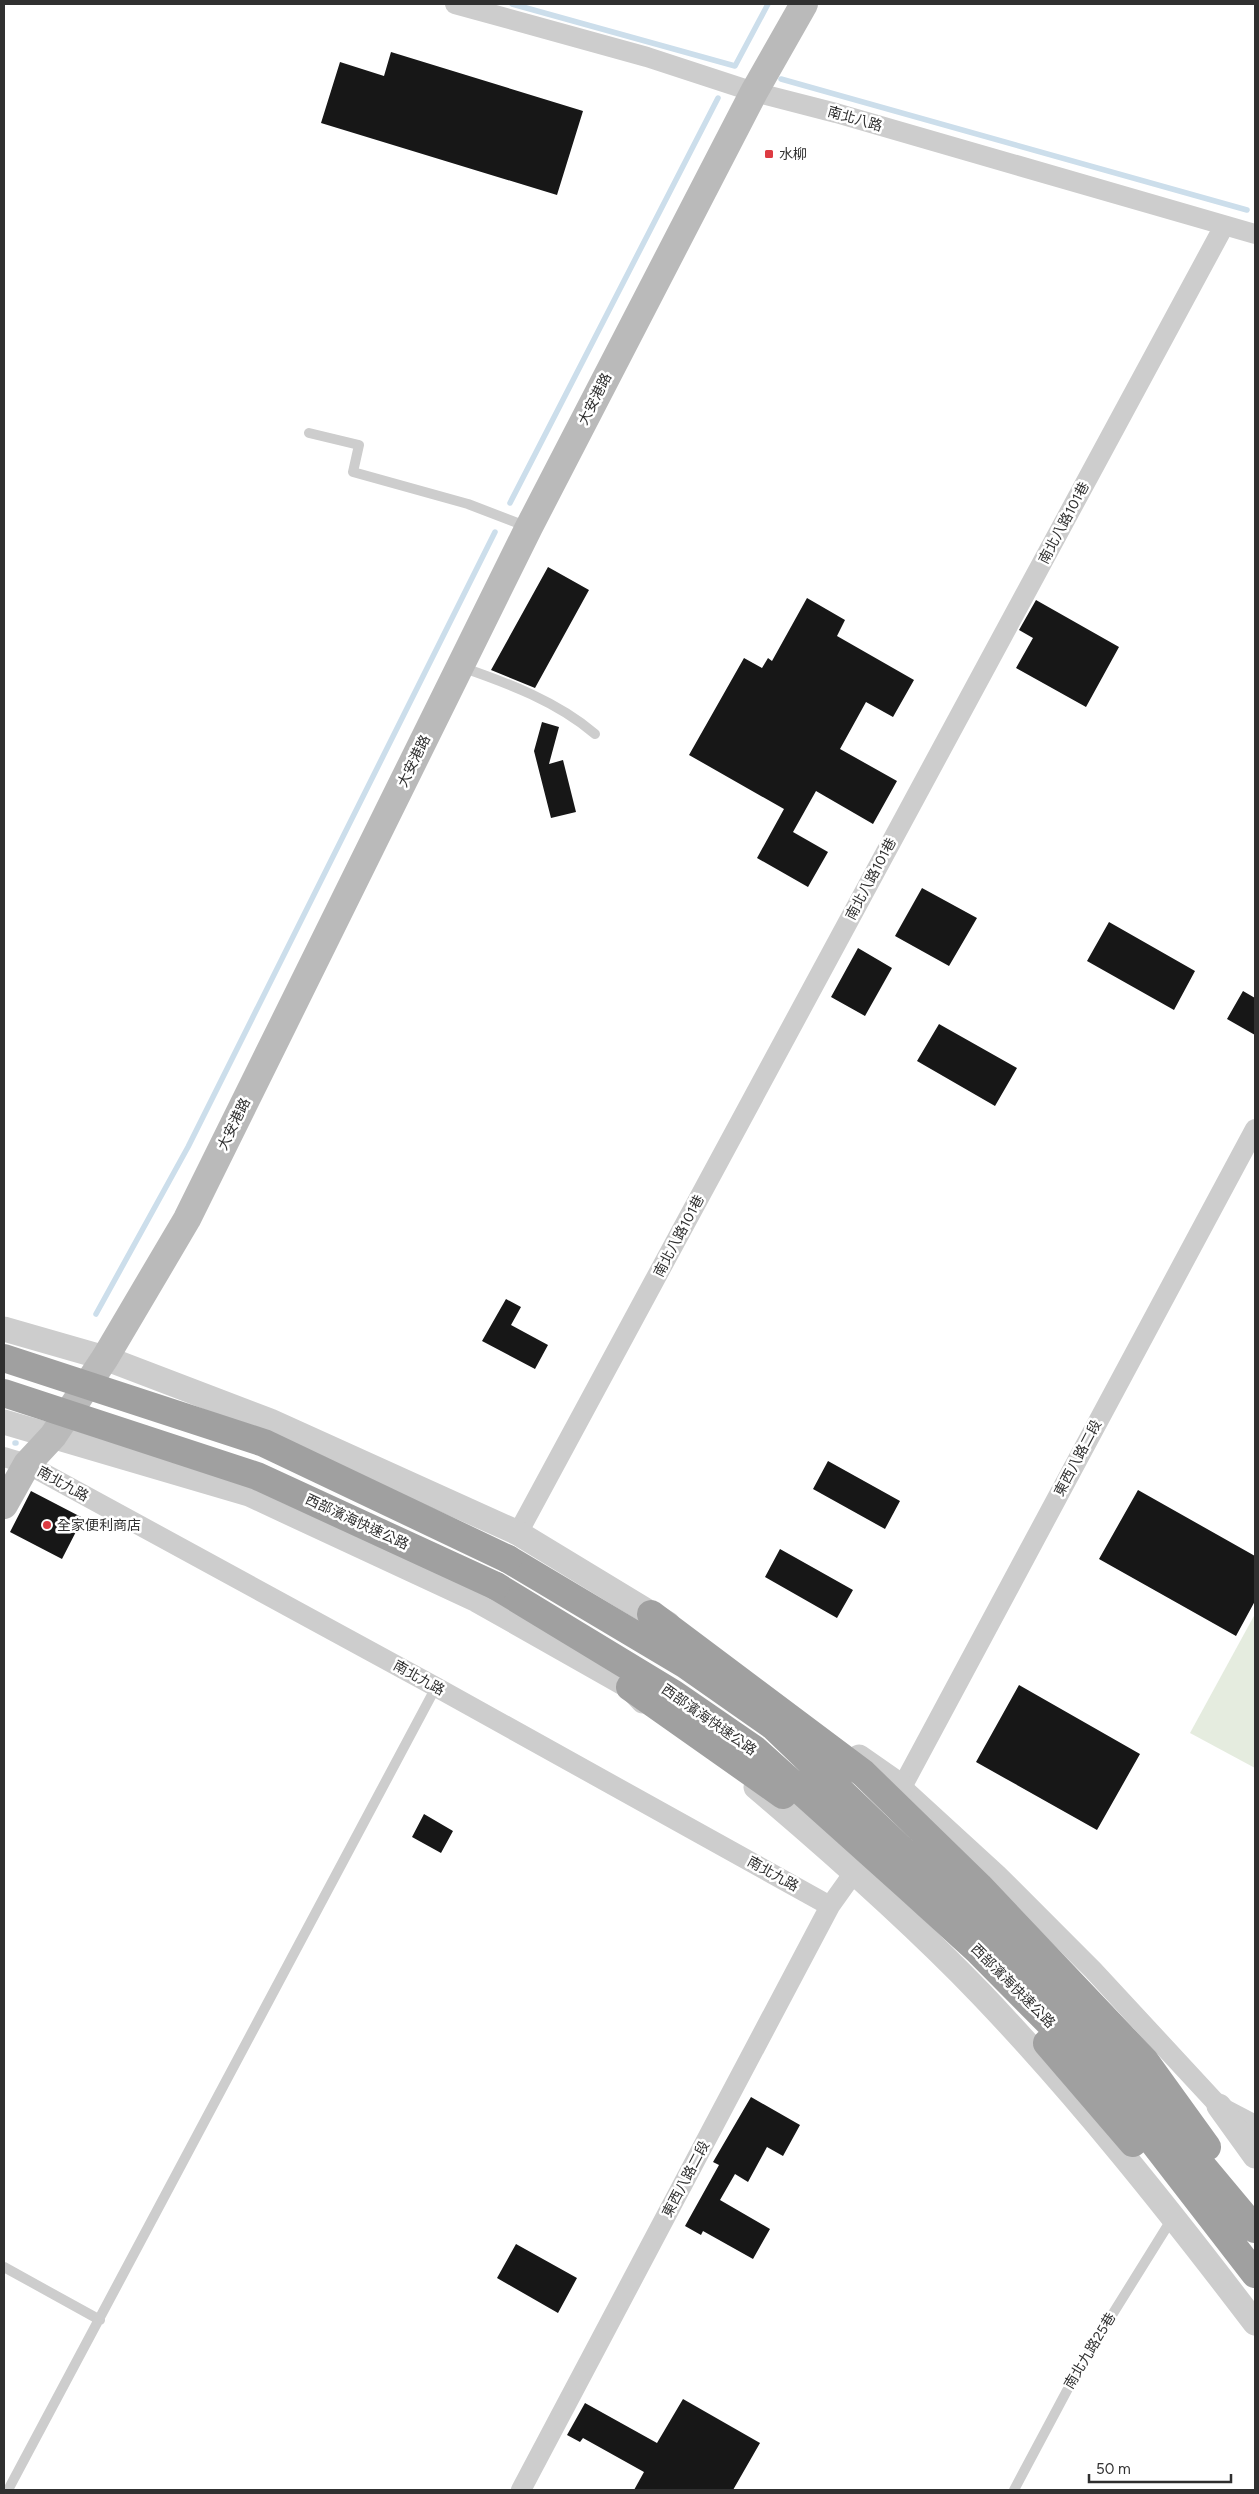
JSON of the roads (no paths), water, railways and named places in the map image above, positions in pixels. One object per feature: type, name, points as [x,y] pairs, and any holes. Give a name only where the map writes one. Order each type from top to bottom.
[{"type":"highway","name":"西部濱海快速公路","points":[[4,1358],[264,1443],[508,1559],[686,1665],[773,1726],[1087,2028],[1255,2229]]},
{"type":"highway","name":"西部濱海快速公路","points":[[4,1393],[257,1476],[496,1586],[674,1694],[754,1749],[977,1950],[1102,2076],[1255,2274]]},
{"type":"highway","points":[[651,1614],[864,1773],[979,1886],[1145,2062],[1255,2213]]},
{"type":"highway","points":[[629,1686],[792,1801],[1044,2040],[1178,2196],[1255,2282]]},
{"type":"main road","name":"大安港路","points":[[4,1505],[15,1461],[53,1436],[105,1358],[187,1219],[529,528],[754,92],[804,4]]},
{"type":"street","name":"南北八路","points":[[455,4],[647,57],[754,92],[836,113],[1255,234]]},
{"type":"street","name":"南北八路101巷","points":[[518,1533],[1224,226]]},
{"type":"street","name":"東西八路二段","points":[[902,1788],[1255,1129]]},
{"type":"street","points":[[4,1328],[105,1358],[270,1421],[518,1533],[696,1641],[902,1788],[998,1874],[1094,1970],[1219,2106],[1255,2156]]},
{"type":"street","points":[[4,1422],[249,1494],[477,1600],[629,1686],[656,1713],[734,1768],[855,1871],[982,1995],[1104,2132],[1174,2216],[1255,2323]]},
{"type":"street","name":"南北九路","points":[[15,1461],[436,1687],[830,1906]]},
{"type":"street","name":"東西八路二段","points":[[521,2490],[830,1906],[855,1871]]},
{"type":"street","points":[[1219,2106],[1255,2125]]},
{"type":"lane","points":[[309,433],[360,445],[353,472],[468,504],[529,528]]},
{"type":"lane","points":[[460,667],[496,679],[575,717],[595,734]]},
{"type":"lane","points":[[8,2490],[436,1687]]},
{"type":"lane","name":"南北九路25巷","points":[[1014,2490],[1079,2368],[1174,2216]]},
{"type":"lane","points":[[4,2267],[100,2320]]},
{"type":"waterway","points":[[512,4],[735,66],[768,4]]},
{"type":"waterway","points":[[781,79],[1247,210]]},
{"type":"waterway","points":[[510,503],[718,98]]},
{"type":"waterway","points":[[96,1314],[188,1147],[495,532]]},
{"type":"place","name":"水柳","points":[[769,154]]},
{"type":"place","name":"全家便利商店","points":[[47,1525]]}]
